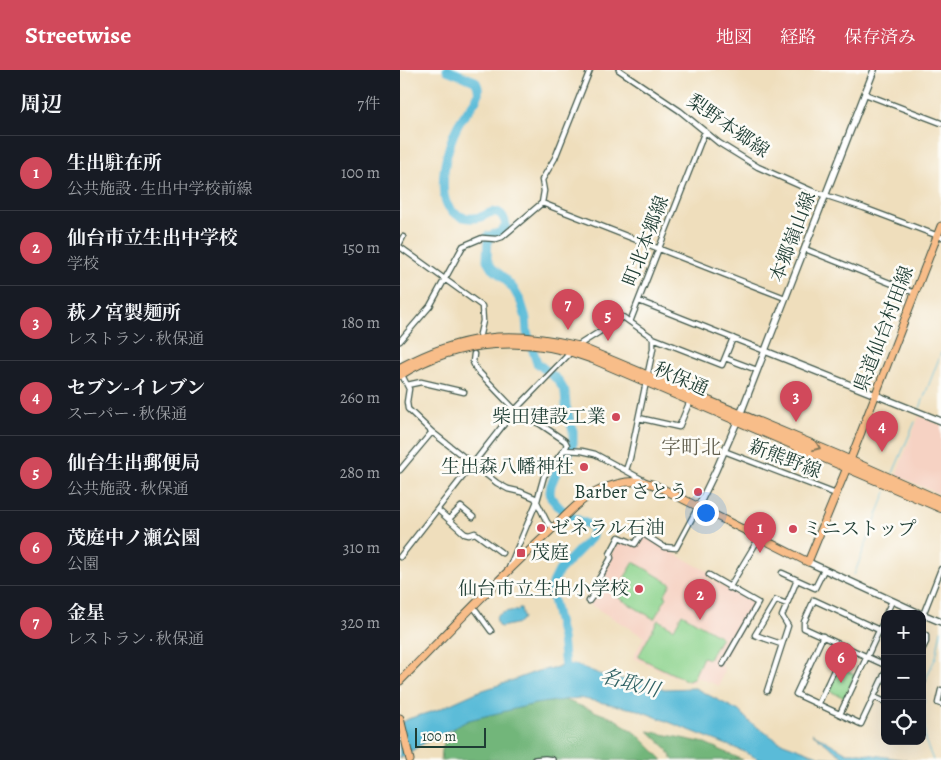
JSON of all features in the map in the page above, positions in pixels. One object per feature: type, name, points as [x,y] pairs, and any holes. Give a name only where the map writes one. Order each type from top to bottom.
[{"type":"highway","name":"秋保通","points":[[400,372],[428,354],[470,341],[501,337],[574,349],[941,501]]},
{"type":"highway","name":"秋保通","points":[[646,379],[690,401],[738,418]]},
{"type":"highway","name":"秋保通","points":[[849,464],[941,508]]},
{"type":"main road","name":"県道仙台村田線","points":[[808,562],[849,464],[939,236],[941,226]]},
{"type":"main road","points":[[400,681],[508,570],[573,510],[597,491],[615,484],[630,482],[651,484],[808,562]]},
{"type":"main road","points":[[400,718],[410,760]]},
{"type":"street","points":[[400,341],[430,306],[464,246],[482,238],[493,239],[502,236],[542,203],[544,191],[542,180],[555,158],[590,70]]},
{"type":"street","name":"梨野本郷線","points":[[619,70],[660,97],[719,143],[758,167],[825,196],[864,208],[939,236]]},
{"type":"street","name":"本郷嶺山線","points":[[698,507],[724,451],[765,351],[874,70]]},
{"type":"street","points":[[865,94],[941,123]]},
{"type":"street","name":"町北本郷線","points":[[630,322],[705,131]]},
{"type":"street","points":[[542,203],[786,298]]},
{"type":"street","points":[[403,237],[400,245],[482,306],[483,322],[480,334]]},
{"type":"street","points":[[805,249],[915,293]]},
{"type":"street","points":[[639,302],[941,421]]},
{"type":"street","points":[[400,557],[515,410],[574,349],[623,317],[653,338],[722,365],[733,338]]},
{"type":"street","points":[[626,470],[639,418],[653,348],[653,338]]},
{"type":"street","points":[[474,354],[473,362],[476,369],[515,410],[526,418],[540,424],[565,441],[567,445],[566,450],[544,476],[537,501],[508,570]]},
{"type":"street","points":[[725,358],[757,370]]},
{"type":"street","points":[[400,372],[409,389],[408,409],[432,432],[472,465],[508,489],[535,498],[547,522],[555,527]]},
{"type":"street","points":[[407,385],[421,382],[464,392]]},
{"type":"street","points":[[639,418],[679,427],[690,401]]},
{"type":"street","points":[[400,470],[432,432]]},
{"type":"street","points":[[566,450],[595,454],[651,484]]},
{"type":"street","name":"新熊野線","points":[[724,451],[836,494]]},
{"type":"street","points":[[449,519],[461,506],[473,517]]},
{"type":"street","points":[[589,601],[599,587],[596,584],[611,558],[610,554],[619,536],[634,544],[642,533],[664,547],[676,548],[698,507]]},
{"type":"street","points":[[438,510],[465,534],[475,533],[502,554]]},
{"type":"street","points":[[729,588],[759,538]]},
{"type":"street","points":[[808,562],[910,610]]},
{"type":"street","points":[[924,610],[941,568]]},
{"type":"street","points":[[782,573],[815,588],[824,570]]},
{"type":"street","points":[[708,575],[758,603],[723,664]]},
{"type":"street","points":[[767,691],[788,626],[782,616],[797,580]]},
{"type":"street","points":[[781,644],[755,634],[776,600],[787,604]]},
{"type":"street","points":[[879,630],[814,600],[804,622],[804,628],[881,663]]},
{"type":"street","points":[[888,610],[892,601]]},
{"type":"street","points":[[473,606],[491,631]]},
{"type":"street","points":[[926,616],[941,622]]},
{"type":"street","points":[[840,714],[881,626]]},
{"type":"street","points":[[823,636],[796,694],[862,724],[881,682]]},
{"type":"street","points":[[818,705],[845,646]]},
{"type":"street","points":[[941,690],[938,703],[941,704]]},
{"type":"street","points":[[874,697],[881,700]]},
{"type":"street","points":[[535,760],[552,760]]},
{"type":"shaded area","points":[[919,416],[941,425],[941,495],[896,475]]},
{"type":"shaded area","points":[[645,537],[710,573],[708,577],[756,603],[721,664],[724,669],[719,686],[700,678],[696,678],[694,682],[689,683],[633,658],[644,637],[589,604],[601,587],[597,583],[619,538],[635,546],[641,538]]},
{"type":"green space","points":[[634,562],[671,584],[664,595],[667,597],[654,619],[614,595]]},
{"type":"green space","points":[[682,614],[721,637],[709,659],[703,657],[693,679],[688,681],[638,657],[658,620],[674,629]]},
{"type":"green space","points":[[838,667],[855,675],[845,698],[827,690]]},
{"type":"green space","points":[[541,691],[615,719],[638,735],[663,760],[441,760],[447,738],[452,729],[460,723],[478,713]]},
{"type":"green space","points":[[648,731],[705,743],[743,760],[673,760],[666,748]]},
{"type":"water","points":[[521,608],[523,618],[519,623],[498,626],[496,617],[506,612],[518,611]]},
{"type":"water","name":"名取川","points":[[574,664],[605,676],[665,689],[695,688],[739,711],[751,723],[778,741],[821,757],[844,758],[812,733],[847,753],[860,753],[906,760],[760,760],[745,752],[638,710],[579,698],[535,704],[469,720],[419,746],[400,759],[400,724],[408,719],[437,710],[477,692],[538,671]]},
{"type":"waterway","points":[[447,70],[475,81],[478,86],[478,95],[458,125],[447,154],[443,186],[446,202],[452,211],[462,217],[481,217],[494,212],[502,215],[504,219],[506,226],[501,232],[488,236],[487,260],[492,268],[513,288],[521,302],[526,318],[527,332],[537,363],[558,380],[565,392],[566,406],[573,431],[573,443],[551,485],[551,498],[573,518],[590,525],[594,529],[591,538],[559,571],[552,585],[552,595],[562,638],[566,677]]},
{"type":"waterway","points":[[920,408],[941,353]]},
{"type":"waterway","points":[[893,473],[915,422]]},
{"type":"waterway","points":[[854,575],[886,492]]},
{"type":"waterway","points":[[933,760],[925,740],[924,688],[927,676],[936,657],[941,630]]},
{"type":"place","name":"金星","points":[[568,330]]},
{"type":"place","name":"仙台生出郵便局","points":[[608,341]]},
{"type":"place","name":"柴田建設工業","points":[[616,417]]},
{"type":"place","name":"萩ノ宮製麺所","points":[[796,422]]},
{"type":"place","name":"セブン-イレブン","points":[[882,452]]},
{"type":"place","name":"生出森八幡神社","points":[[584,467]]},
{"type":"place","name":"Barber さとう","points":[[698,492]]},
{"type":"place","name":"ゼネラル石油","points":[[541,528]]},
{"type":"place","name":"ミニストップ","points":[[793,529]]},
{"type":"place","name":"茂庭","points":[[521,553]]},
{"type":"place","name":"生出駐在所","points":[[760,553]]},
{"type":"place","name":"仙台市立生出小学校","points":[[639,589]]},
{"type":"place","name":"仙台市立生出中学校","points":[[700,620]]},
{"type":"place","name":"茂庭中ノ瀬公園","points":[[841,683]]},
{"type":"district","name":"字町北","points":[[691,447]]}]
